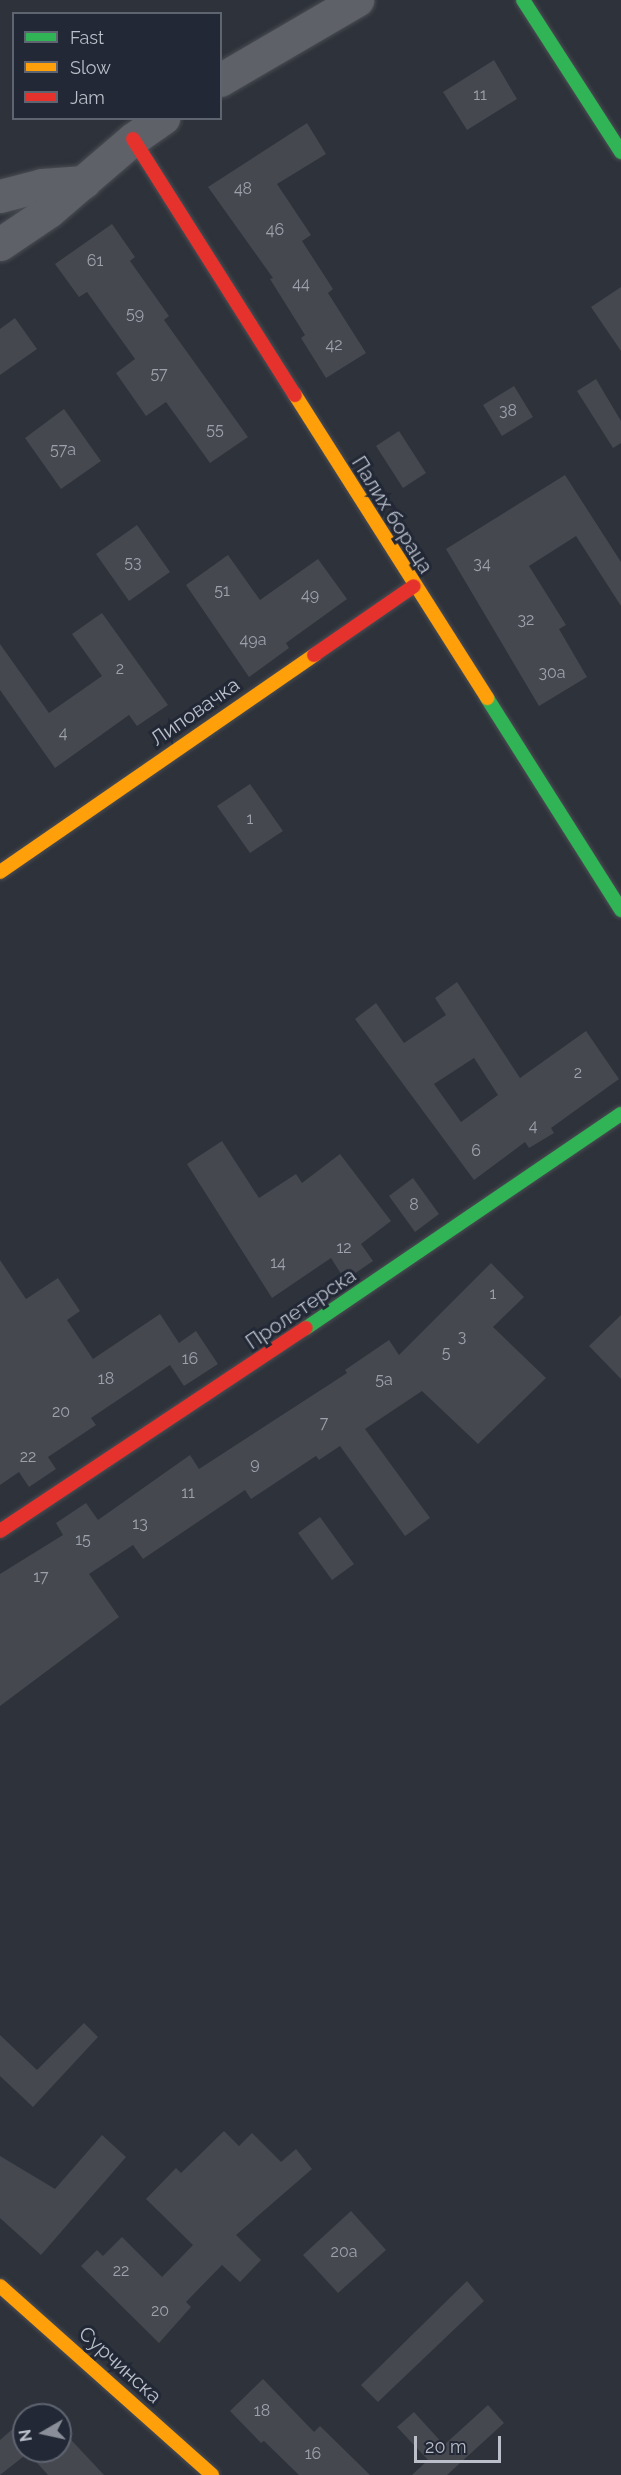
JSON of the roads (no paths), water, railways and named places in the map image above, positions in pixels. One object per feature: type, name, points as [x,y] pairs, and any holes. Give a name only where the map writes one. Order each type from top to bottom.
[{"type":"street","points":[[222,79],[357,0]]},
{"type":"street","points":[[523,0],[621,152]]},
{"type":"street","points":[[0,244],[84,182],[133,139],[161,120]]},
{"type":"street","name":"Палих бораца","points":[[133,139],[621,910]]},
{"type":"street","points":[[0,196],[42,185],[84,182]]},
{"type":"street","name":"Липовачка","points":[[0,872],[414,586]]},
{"type":"street","name":"Пролетерска","points":[[0,1531],[498,1201],[621,1114]]},
{"type":"street","name":"Сурчинска","points":[[0,2286],[212,2475]]}]
